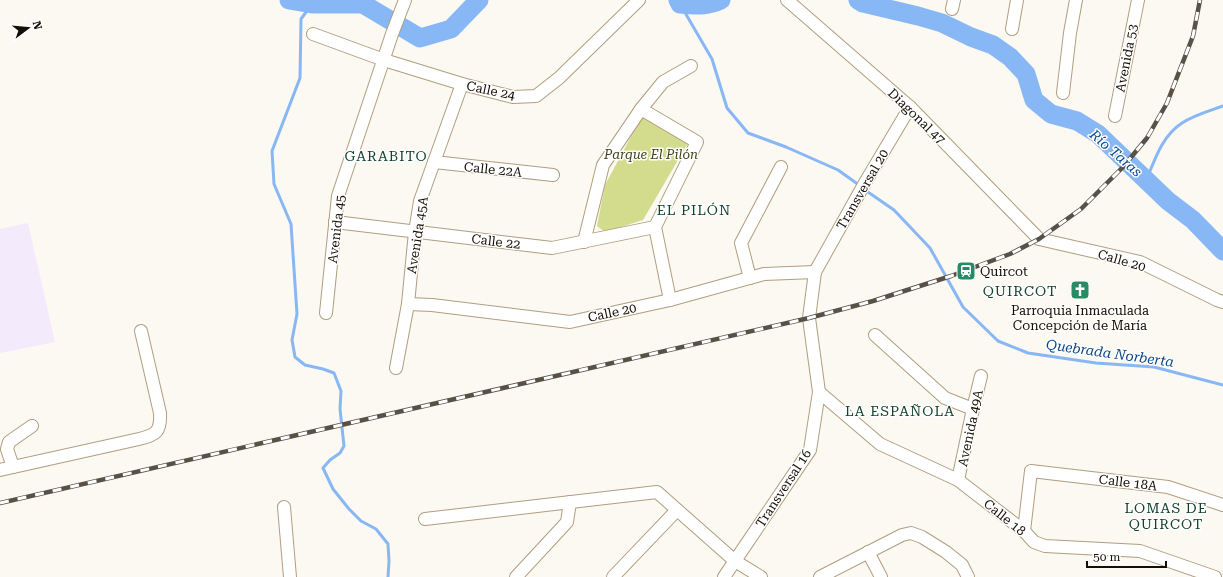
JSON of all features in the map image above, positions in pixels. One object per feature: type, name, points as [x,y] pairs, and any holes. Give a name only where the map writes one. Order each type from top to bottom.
[{"type":"street","name":"Avenida 45","points":[[326,313],[338,196],[392,34],[405,0]]},
{"type":"street","name":"Calle 24","points":[[313,34],[384,60],[462,84],[513,97],[536,96],[558,78],[639,0]]},
{"type":"street","name":"Diagonal 47","points":[[787,0],[910,107],[1039,239]]},
{"type":"street","points":[[1012,29],[1016,0]]},
{"type":"street","points":[[1063,93],[1070,33],[1076,0]]},
{"type":"street","name":"Avenida 53","points":[[1115,116],[1138,0]]},
{"type":"street","points":[[584,242],[603,165],[641,109],[663,82],[692,66]]},
{"type":"street","name":"Avenida 45A","points":[[396,368],[408,304],[415,232],[420,201],[462,84]]},
{"type":"street","name":"Transversal 20","points":[[815,272],[866,180],[910,107]]},
{"type":"street","points":[[641,109],[697,142],[655,227],[670,300]]},
{"type":"street","name":"Calle 22A","points":[[434,162],[553,176]]},
{"type":"street","points":[[750,278],[741,243],[781,168]]},
{"type":"street","name":"Calle 22","points":[[335,222],[552,248],[655,227]]},
{"type":"street","name":"Calle 20","points":[[1039,239],[1140,262],[1223,302]]},
{"type":"street","name":"Calle 20","points":[[408,304],[432,305],[570,322],[670,300],[764,274],[815,272]]},
{"type":"street","name":"Transversal 16","points":[[724,577],[810,450],[819,392],[809,318],[815,272]]},
{"type":"street","points":[[0,470],[150,437],[157,433],[160,422],[160,413],[141,331]]},
{"type":"street","points":[[875,334],[945,398],[973,409]]},
{"type":"street","name":"Avenida 49A","points":[[958,480],[981,376]]},
{"type":"street","name":"Calle 18","points":[[819,392],[880,444],[958,480],[1024,531],[1034,542],[1046,546],[1140,551],[1215,577]]},
{"type":"street","points":[[13,468],[7,449],[10,442],[32,426]]},
{"type":"street","name":"Calle 18A","points":[[1024,531],[1031,471],[1168,487],[1223,505]]},
{"type":"street","points":[[425,518],[657,492],[735,561],[761,577]]},
{"type":"street","points":[[516,577],[567,522],[570,502]]},
{"type":"street","points":[[284,507],[290,577]]},
{"type":"street","points":[[613,577],[677,510]]},
{"type":"street","points":[[820,577],[902,535],[911,533],[922,537],[946,552],[962,565],[968,577]]},
{"type":"street","points":[[868,552],[881,577]]},
{"type":"shaded area","points":[[28,223],[55,342],[0,353],[0,229]]},
{"type":"green space","name":"Parque El Pilón","points":[[642,116],[688,143],[643,220],[605,232],[597,226],[605,185]]},
{"type":"waterway","name":"Río Taras","points":[[289,0],[312,4],[363,4],[420,38],[451,29],[479,0]]},
{"type":"waterway","name":"Río Taras","points":[[678,0],[680,4],[696,5],[706,5],[721,0]]},
{"type":"waterway","name":"Río Taras","points":[[858,0],[863,3],[942,23],[971,37],[993,45],[1010,57],[1026,74],[1034,100],[1051,114],[1077,121],[1098,134],[1168,201],[1193,220],[1223,251]]},
{"type":"waterway","points":[[312,4],[301,19],[300,78],[272,151],[274,184],[291,224],[297,314],[292,340],[295,357],[305,365],[334,373],[341,391],[340,409],[344,446],[340,453],[330,460],[323,468],[333,489],[349,509],[361,521],[376,529],[388,544],[388,577]]},
{"type":"waterway","name":"Quebrada Norberta","points":[[680,4],[712,59],[727,108],[748,133],[786,147],[838,170],[859,185]]},
{"type":"waterway","points":[[1146,181],[1164,141],[1175,128],[1202,113],[1223,106]]},
{"type":"waterway","name":"Quebrada Norberta","points":[[865,190],[894,210],[930,248],[963,307],[998,341],[1028,353],[1096,363],[1154,367],[1223,385]]},
{"type":"railway","points":[[0,503],[809,318],[873,301],[951,276],[1010,254],[1039,239],[1081,209],[1123,167],[1147,138],[1167,103],[1193,36],[1200,0]]},
{"type":"place","name":"Quircot","points":[[966,271]]},
{"type":"place","name":"Parroquia Inmaculada Concepción de María","points":[[1080,290]]},
{"type":"district","name":"GARABITO","points":[[386,156]]},
{"type":"district","name":"EL PILÓN","points":[[694,210]]},
{"type":"district","name":"QUIRCOT","points":[[1020,291]]},
{"type":"district","name":"LA ESPAÑOLA","points":[[900,411]]},
{"type":"district","name":"LOMAS DE QUIRCOT","points":[[1166,516]]}]
